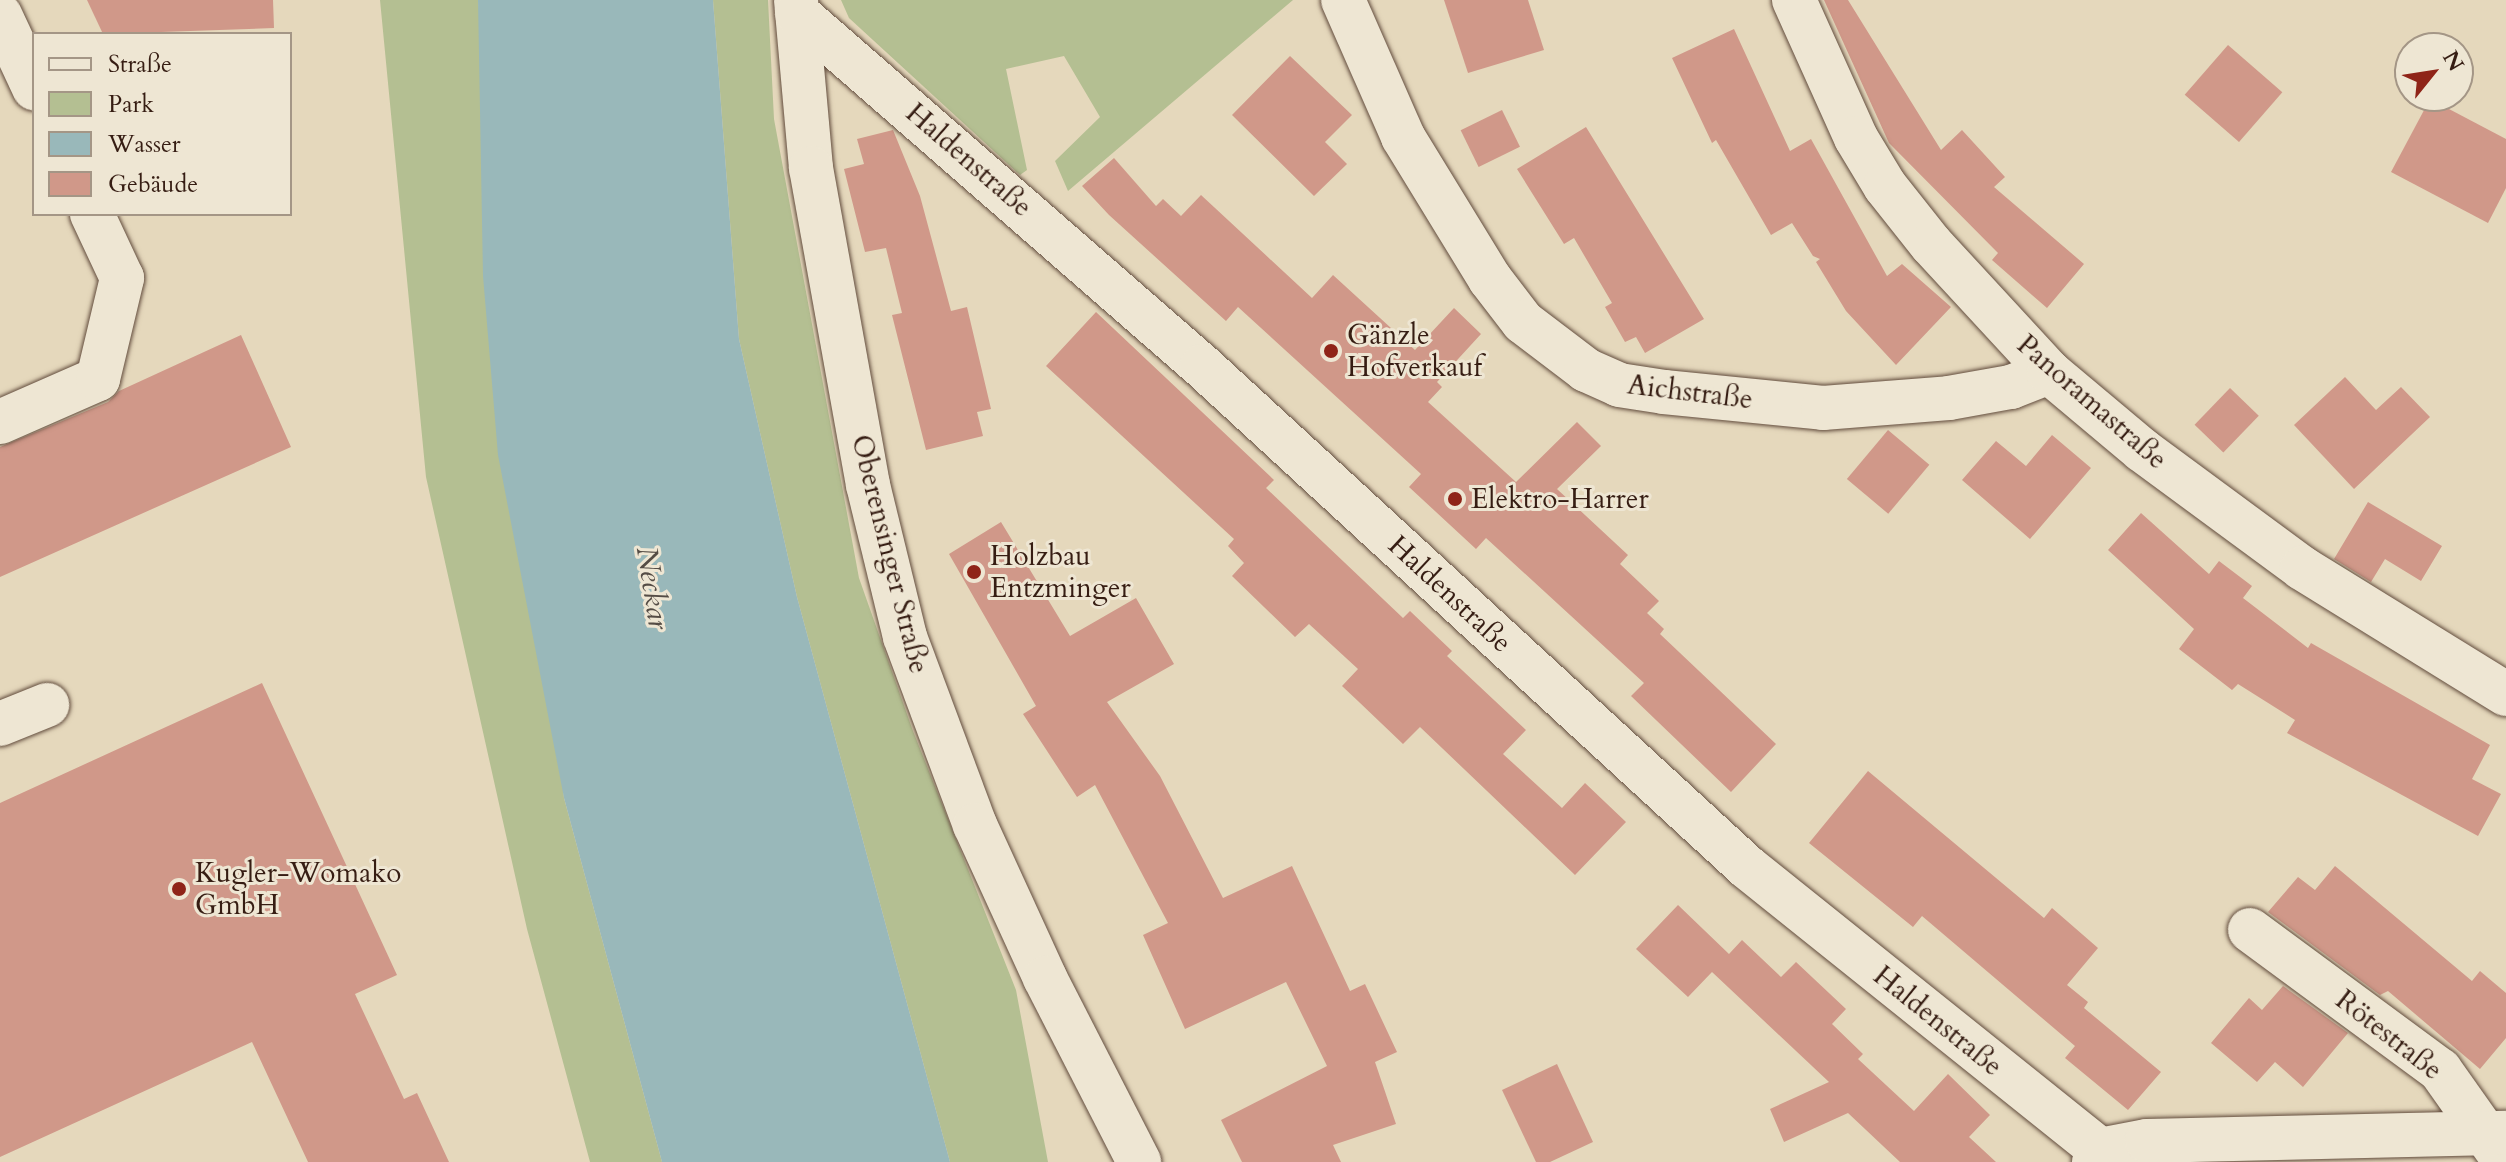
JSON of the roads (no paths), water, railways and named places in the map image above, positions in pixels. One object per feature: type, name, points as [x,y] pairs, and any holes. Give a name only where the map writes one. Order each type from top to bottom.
[{"type":"street","name":"Aichstraße","points":[[1343,0],[1403,137],[1490,279],[1523,322],[1586,370],[1619,385],[1823,408],[1949,398],[2011,387],[2049,372]]},
{"type":"street","name":"Panoramastraße","points":[[1794,0],[1856,138],[1885,186],[1931,244],[2049,372],[2142,450],[2302,568],[2506,694]]},
{"type":"street","name":"Haldenstraße","points":[[796,7],[1202,366],[1747,867],[2103,1158]]},
{"type":"street","name":"Oberensinger Straße","points":[[796,7],[811,168],[868,485],[905,637],[975,825],[1045,978],[1139,1162]]},
{"type":"street","points":[[0,15],[32,84]]},
{"type":"street","points":[[0,422],[98,379],[122,278],[93,216]]},
{"type":"street","points":[[0,724],[47,705]]},
{"type":"street","name":"Rötestraße","points":[[2250,930],[2440,1070],[2500,1144]]},
{"type":"street","points":[[2103,1158],[2147,1141],[2500,1144]]},
{"type":"water","name":"Neckar","points":[[478,0],[713,0],[739,339],[797,597],[950,1162],[662,1162],[564,798],[498,455],[483,276]]},
{"type":"place","name":"Gänzle Hofverkauf","points":[[1331,351]]},
{"type":"place","name":"Elektro-Harrer","points":[[1455,499]]},
{"type":"place","name":"Holzbau Entzminger","points":[[974,572]]},
{"type":"place","name":"Kugler-Womako GmbH","points":[[179,889]]}]
